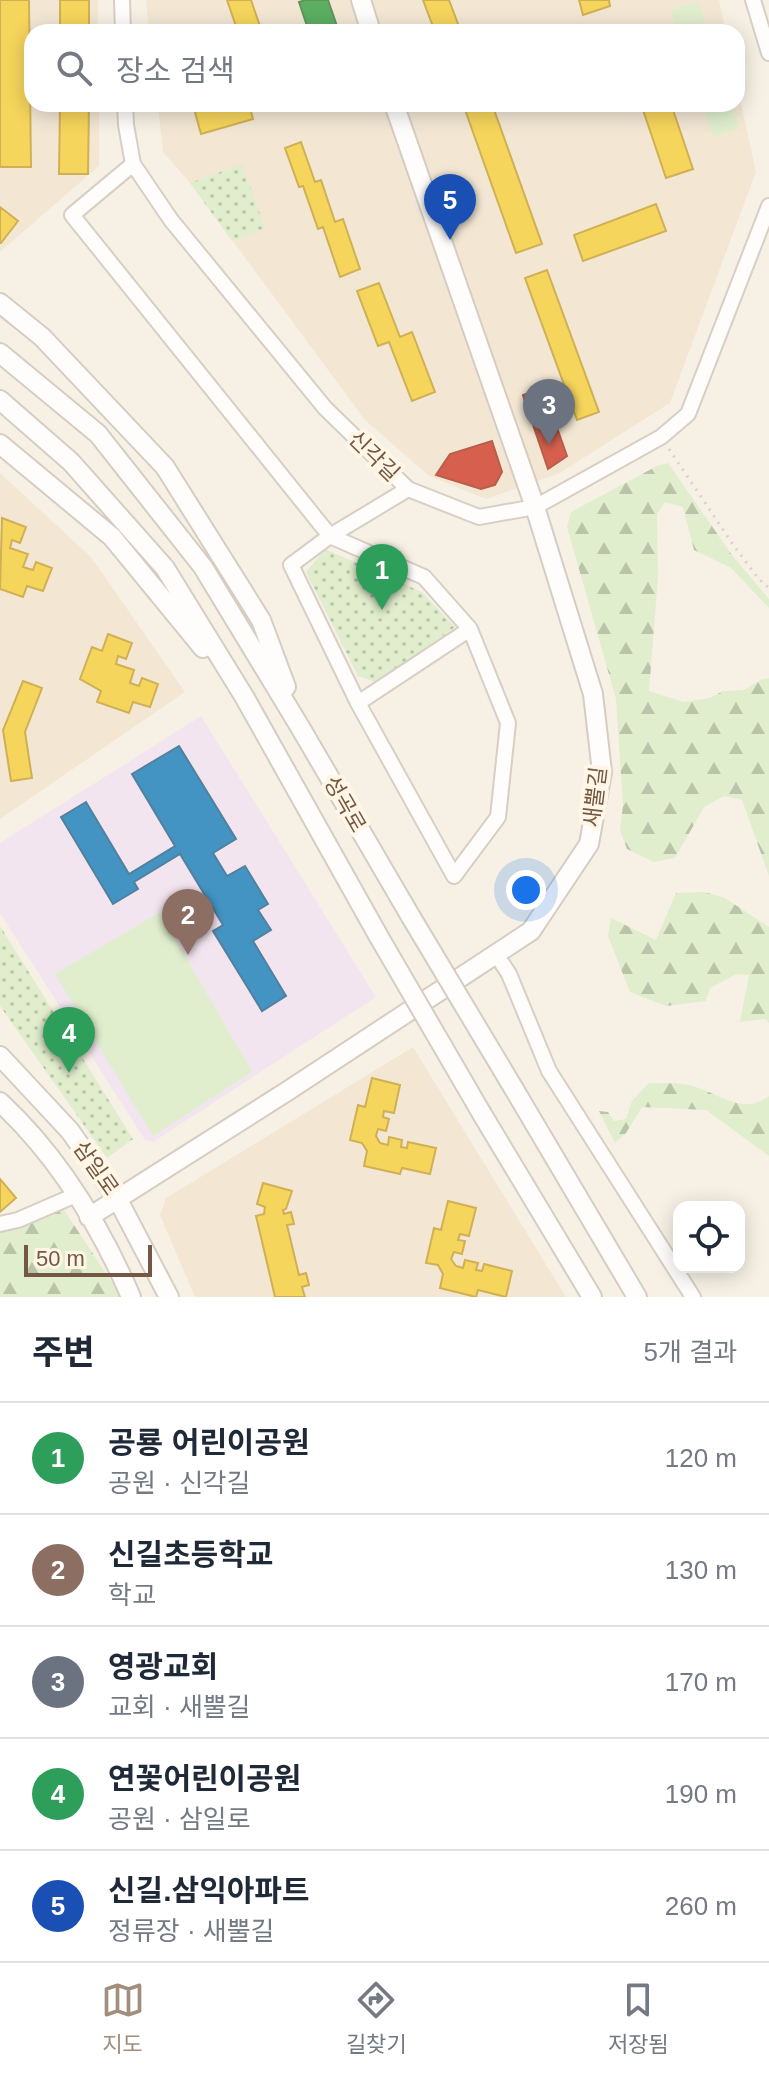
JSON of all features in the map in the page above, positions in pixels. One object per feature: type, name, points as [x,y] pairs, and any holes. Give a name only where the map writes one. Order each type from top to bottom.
[{"type":"main road","points":[[361,0],[368,24]]},
{"type":"main road","name":"새뿔길","points":[[89,1217],[531,931],[589,844],[602,772],[593,694],[535,507],[397,112]]},
{"type":"main road","points":[[0,303],[42,337],[165,467],[261,620],[300,727]]},
{"type":"main road","name":"성곡로","points":[[0,353],[98,434],[203,567],[637,1297]]},
{"type":"main road","name":"성곡로","points":[[0,400],[71,462],[165,568],[245,698],[379,937],[592,1297]]},
{"type":"main road","points":[[0,444],[112,537],[245,698]]},
{"type":"main road","name":"삼일로","points":[[0,1056],[70,1131],[117,1198],[169,1297]]},
{"type":"main road","name":"삼일로","points":[[0,1102],[22,1123],[78,1194],[131,1297]]},
{"type":"street","points":[[122,0],[123,24]]},
{"type":"street","points":[[753,0],[769,53]]},
{"type":"street","name":"신각길","points":[[125,112],[133,164],[171,220],[325,408],[408,489],[479,517],[535,507],[661,437],[688,414],[769,206]]},
{"type":"street","points":[[133,164],[72,215],[330,536],[424,577],[470,629],[508,723],[498,817],[454,876],[358,703],[291,565],[330,536],[408,489]]},
{"type":"street","points":[[358,703],[470,629]]},
{"type":"street","points":[[496,954],[509,974],[549,1071],[693,1297]]},
{"type":"street","points":[[0,1224],[18,1220],[78,1194]]},
{"type":"path","points":[[661,437],[734,546],[769,588]]},
{"type":"shaded area","points":[[0,0],[98,0],[98,24],[24,24],[24,112],[99,112],[99,166],[0,252]]},
{"type":"shaded area","points":[[146,0],[719,0],[724,24],[148,24]]},
{"type":"shaded area","points":[[159,112],[743,112],[756,172],[670,403],[558,474],[486,499],[429,476],[365,420],[190,183],[163,152]]},
{"type":"shaded area","points":[[0,473],[91,557],[185,692],[0,819]]},
{"type":"shaded area","points":[[201,716],[376,997],[153,1142],[145,1140],[0,913],[0,843]]},
{"type":"shaded area","points":[[413,1047],[566,1297],[195,1297],[160,1215],[166,1198]]},
{"type":"green space","points":[[698,1],[705,24],[675,24],[671,10]]},
{"type":"green space","points":[[705,112],[734,112],[739,128],[713,137]]},
{"type":"green space","points":[[242,164],[265,228],[232,241],[190,183]]},
{"type":"green space","points":[[668,463],[732,555],[769,599],[769,608],[731,568],[694,550],[683,507],[665,502],[657,514],[658,577],[649,691],[684,702],[710,698],[723,691],[744,690],[769,678],[769,876],[742,800],[724,796],[704,807],[675,858],[654,862],[627,849],[620,830],[623,805],[616,699],[567,527],[571,512]]},
{"type":"green space","points":[[325,549],[422,592],[455,627],[378,683],[358,676],[306,572]]},
{"type":"green space","points":[[704,892],[725,898],[769,927],[769,1023],[765,1019],[740,1022],[749,975],[737,974],[710,988],[706,1001],[666,1006],[630,992],[608,936],[611,918],[656,940],[676,893]]},
{"type":"green space","points":[[160,912],[252,1072],[153,1136],[55,974]]},
{"type":"green space","points":[[0,926],[133,1139],[107,1158],[0,1006]]},
{"type":"green space","points":[[649,1083],[688,1085],[740,1104],[759,1102],[769,1096],[769,1156],[706,1110],[642,1107],[626,1133],[615,1143],[599,1111],[608,1112],[614,1121],[626,1119],[632,1101]]},
{"type":"green space","points":[[62,1207],[122,1297],[0,1297],[0,1233]]},
{"type":"building: 주거","points":[[0,0],[29,0],[29,24],[24,24],[24,112],[30,112],[31,167],[0,167]]},
{"type":"building: 주거","points":[[60,0],[89,0],[89,24],[60,24]]},
{"type":"building: 주거","points":[[227,0],[251,0],[259,24],[235,24]]},
{"type":"building: 주거","points":[[423,0],[449,0],[458,24],[432,24]]},
{"type":"building: 주거","points":[[579,0],[609,0],[610,6],[583,15]]},
{"type":"building: 주거","points":[[60,112],[89,112],[88,174],[59,174]]},
{"type":"building: 주거","points":[[195,112],[251,112],[253,119],[201,134]]},
{"type":"building: 주거","points":[[466,112],[495,112],[542,244],[516,253]]},
{"type":"building: 주거","points":[[644,112],[674,112],[693,169],[666,178]]},
{"type":"building: 주거","points":[[301,142],[315,182],[321,180],[335,222],[343,219],[360,269],[340,277],[323,227],[318,229],[285,148]]},
{"type":"building: 주거","points":[[656,204],[666,231],[583,261],[574,235]]},
{"type":"building: 주거","points":[[0,207],[18,221],[1,243],[0,243]]},
{"type":"building: 주거","points":[[547,270],[599,412],[577,420],[525,278]]},
{"type":"building: 주거","points":[[379,283],[400,337],[412,332],[435,392],[412,401],[389,342],[378,346],[357,291]]},
{"type":"building: 주거","points":[[2,518],[26,527],[20,543],[12,540],[10,548],[28,554],[23,567],[33,570],[36,562],[52,568],[43,591],[27,586],[23,597],[0,589]]},
{"type":"building: 주거","points":[[108,634],[132,643],[126,659],[118,656],[116,664],[134,670],[130,683],[139,686],[142,678],[158,684],[150,707],[133,702],[129,713],[97,702],[101,691],[80,679],[92,647],[102,651]]},
{"type":"building: 주거","points":[[23,681],[42,688],[25,732],[32,778],[11,781],[3,730]]},
{"type":"building: 주거","points":[[372,1078],[400,1085],[394,1113],[384,1111],[383,1117],[389,1119],[386,1131],[378,1129],[376,1136],[380,1143],[388,1145],[389,1137],[402,1140],[401,1147],[407,1148],[408,1142],[436,1148],[430,1174],[402,1168],[400,1174],[364,1166],[367,1151],[362,1143],[350,1140],[358,1105],[365,1107]]},
{"type":"building: 주거","points":[[0,1179],[16,1198],[0,1212]]},
{"type":"building: 주거","points":[[263,1183],[292,1191],[283,1210],[284,1214],[291,1212],[294,1224],[287,1225],[299,1275],[306,1273],[309,1285],[302,1287],[305,1297],[275,1297],[256,1216],[264,1214],[265,1207],[257,1204]]},
{"type":"building: 주거","points":[[448,1201],[476,1208],[469,1236],[460,1234],[458,1240],[465,1241],[462,1254],[454,1252],[451,1259],[456,1266],[463,1268],[465,1260],[478,1263],[476,1270],[482,1271],[484,1264],[512,1271],[506,1297],[478,1290],[476,1297],[440,1288],[443,1274],[438,1265],[426,1263],[434,1228],[441,1230]]},
{"type":"building: 상업","points":[[543,388],[567,456],[548,469],[523,395]]},
{"type":"building: 상업","points":[[492,441],[502,472],[495,485],[481,489],[436,475],[450,454]]},
{"type":"building: 학교","points":[[179,746],[236,839],[213,853],[227,876],[245,866],[268,904],[258,910],[271,930],[253,941],[286,996],[262,1011],[213,931],[223,925],[180,854],[134,882],[138,889],[113,904],[61,817],[86,802],[129,874],[175,846],[132,774]]},
{"type":"building: 공공","points":[[328,0],[336,24],[306,24],[299,2]]},
{"type":"place","name":"신길.삼익아파트","points":[[450,240]]},
{"type":"place","name":"영광교회","points":[[549,445]]},
{"type":"place","name":"공룡 어린이공원","points":[[382,610]]},
{"type":"place","name":"신길초등학교","points":[[188,955]]},
{"type":"place","name":"연꽃어린이공원","points":[[69,1073]]}]
